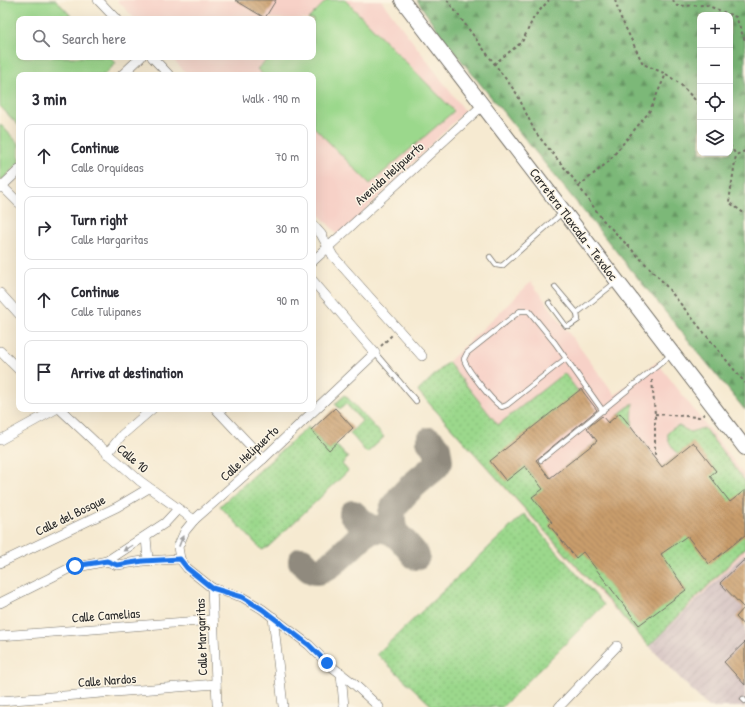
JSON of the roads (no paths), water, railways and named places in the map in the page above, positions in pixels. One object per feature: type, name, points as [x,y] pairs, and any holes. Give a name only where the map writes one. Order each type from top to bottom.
[{"type":"main road","name":"Carretera Tlaxcala - Texoloc","points":[[402,0],[484,104],[745,448]]},
{"type":"street","points":[[98,0],[113,16]]},
{"type":"street","points":[[125,72],[138,60]]},
{"type":"street","points":[[155,60],[166,72]]},
{"type":"street","name":"Avenida Helipuerto","points":[[316,258],[484,104]]},
{"type":"street","points":[[16,173],[1,187],[16,200]]},
{"type":"street","points":[[316,228],[321,234],[333,256],[422,356]]},
{"type":"street","points":[[316,284],[375,353]]},
{"type":"street","points":[[0,293],[16,311]]},
{"type":"street","name":"Calle Helipuerto","points":[[316,406],[375,353]]},
{"type":"street","points":[[2,356],[16,368]]},
{"type":"street","points":[[0,440],[51,412]]},
{"type":"street","name":"Calle 10","points":[[63,412],[107,454],[149,488],[194,520]]},
{"type":"street","points":[[107,454],[122,435],[149,412]]},
{"type":"street","points":[[219,412],[263,459]]},
{"type":"street","name":"Calle Helipuerto","points":[[180,559],[178,547],[180,541],[194,520],[263,459],[310,412]]},
{"type":"street","name":"Calle del Bosque","points":[[0,563],[117,506],[149,488]]},
{"type":"street","points":[[0,603],[75,566],[107,561],[146,537],[165,523],[178,509]]},
{"type":"street","points":[[146,537],[148,560]]},
{"type":"street","points":[[107,561],[117,565],[148,560],[180,559]]},
{"type":"street","name":"Calle Margaritas","points":[[180,559],[187,568],[212,588],[216,704]]},
{"type":"street","points":[[212,588],[242,597],[273,617],[292,631],[379,707]]},
{"type":"street","points":[[273,617],[283,706]]},
{"type":"street","name":"Calle Camelias","points":[[0,636],[213,620]]},
{"type":"street","points":[[559,707],[617,646]]},
{"type":"street","points":[[341,673],[344,707]]},
{"type":"street","name":"Calle Nardos","points":[[0,701],[216,684]]},
{"type":"lane","points":[[490,257],[496,264],[502,266],[565,210]]},
{"type":"lane","points":[[577,313],[617,281]]},
{"type":"lane","points":[[548,303],[568,326],[578,320],[577,313],[555,286]]},
{"type":"lane","points":[[565,359],[507,405],[502,407],[497,404],[488,393],[466,364],[464,358],[467,353],[520,311],[526,310],[531,312],[555,343],[603,411]]},
{"type":"lane","points":[[375,353],[416,401]]},
{"type":"lane","points":[[541,460],[673,353]]}]
